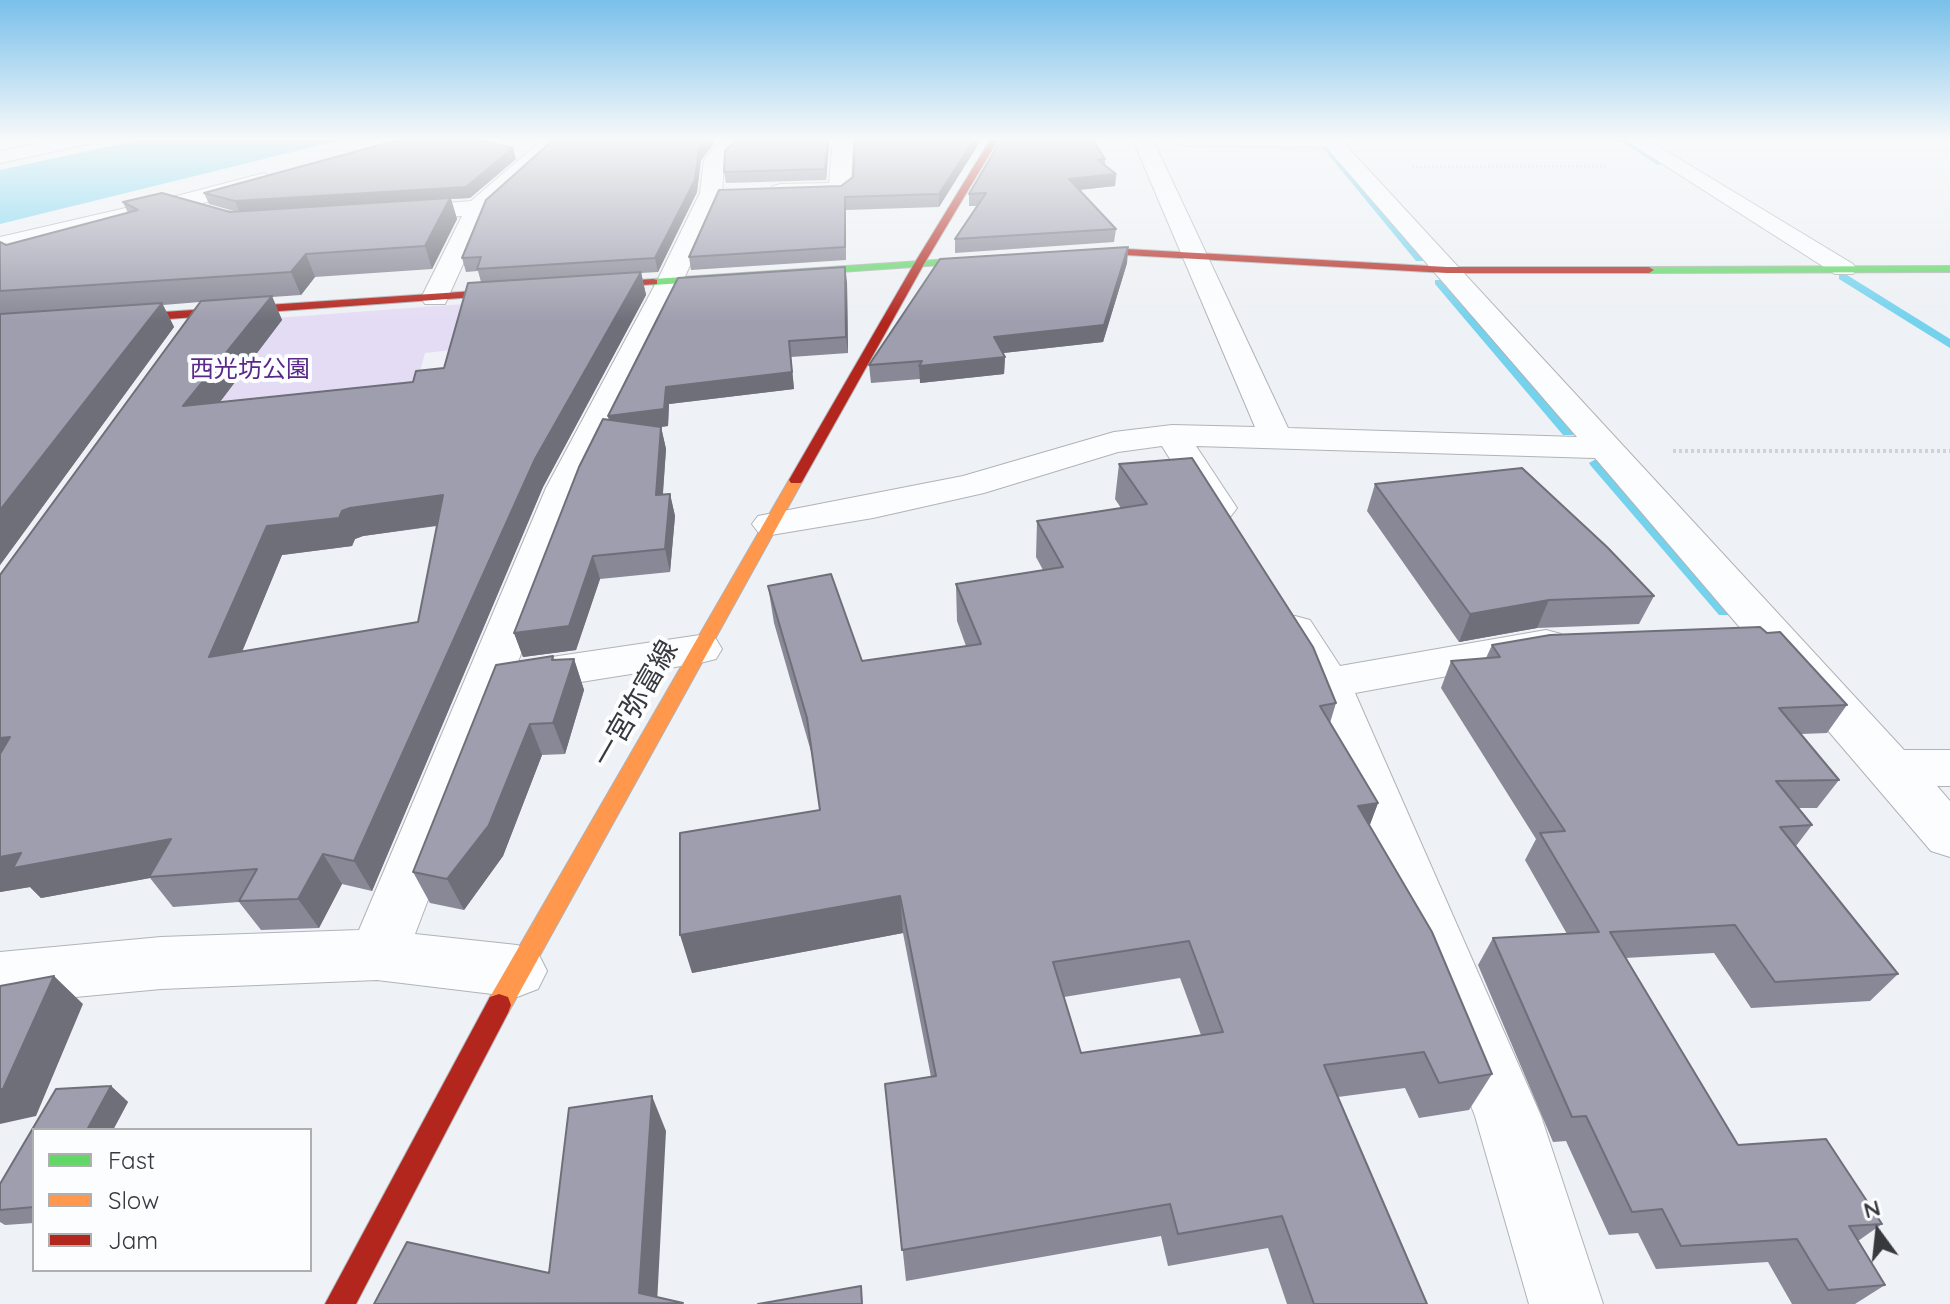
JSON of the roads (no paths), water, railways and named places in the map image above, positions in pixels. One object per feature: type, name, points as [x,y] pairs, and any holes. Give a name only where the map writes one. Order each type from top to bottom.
[{"type":"street","points":[[0,244],[184,201]]},
{"type":"street","points":[[435,298],[477,208],[485,201]]},
{"type":"street","points":[[377,955],[564,488],[707,201]]},
{"type":"street","name":"一宮弥富線","points":[[340,1304],[517,971],[957,201]]},
{"type":"street","points":[[1170,201],[1276,438]]},
{"type":"street","points":[[1385,201],[1950,836]]},
{"type":"street","points":[[1734,201],[1844,269]]},
{"type":"street","points":[[173,204],[213,215]]},
{"type":"street","points":[[366,215],[477,208]]},
{"type":"street","points":[[1046,257],[1126,252],[1447,270],[1950,269]]},
{"type":"street","points":[[0,327],[1014,258]]},
{"type":"street","points":[[175,352],[203,313]]},
{"type":"street","points":[[771,524],[873,507],[971,485],[1114,442],[1172,435],[1606,450]]},
{"type":"street","points":[[1172,435],[1328,683],[1508,1116],[1566,1304]]},
{"type":"street","points":[[1726,637],[1773,635]]},
{"type":"street","points":[[1328,683],[1537,645],[1584,643]]},
{"type":"street","points":[[488,681],[700,649]]},
{"type":"street","points":[[1891,768],[1950,768]]},
{"type":"street","points":[[0,978],[161,963],[377,955],[517,971]]},
{"type":"water","points":[[0,201],[94,201],[0,224]]},
{"type":"waterway","points":[[1370,201],[1420,259]]},
{"type":"waterway","points":[[1843,277],[1950,344]]},
{"type":"waterway","points":[[1439,282],[1568,432]]},
{"type":"waterway","points":[[1596,463],[1725,611]]},
{"type":"park label","name":"西光坊公園","points":[[250,370]]}]
